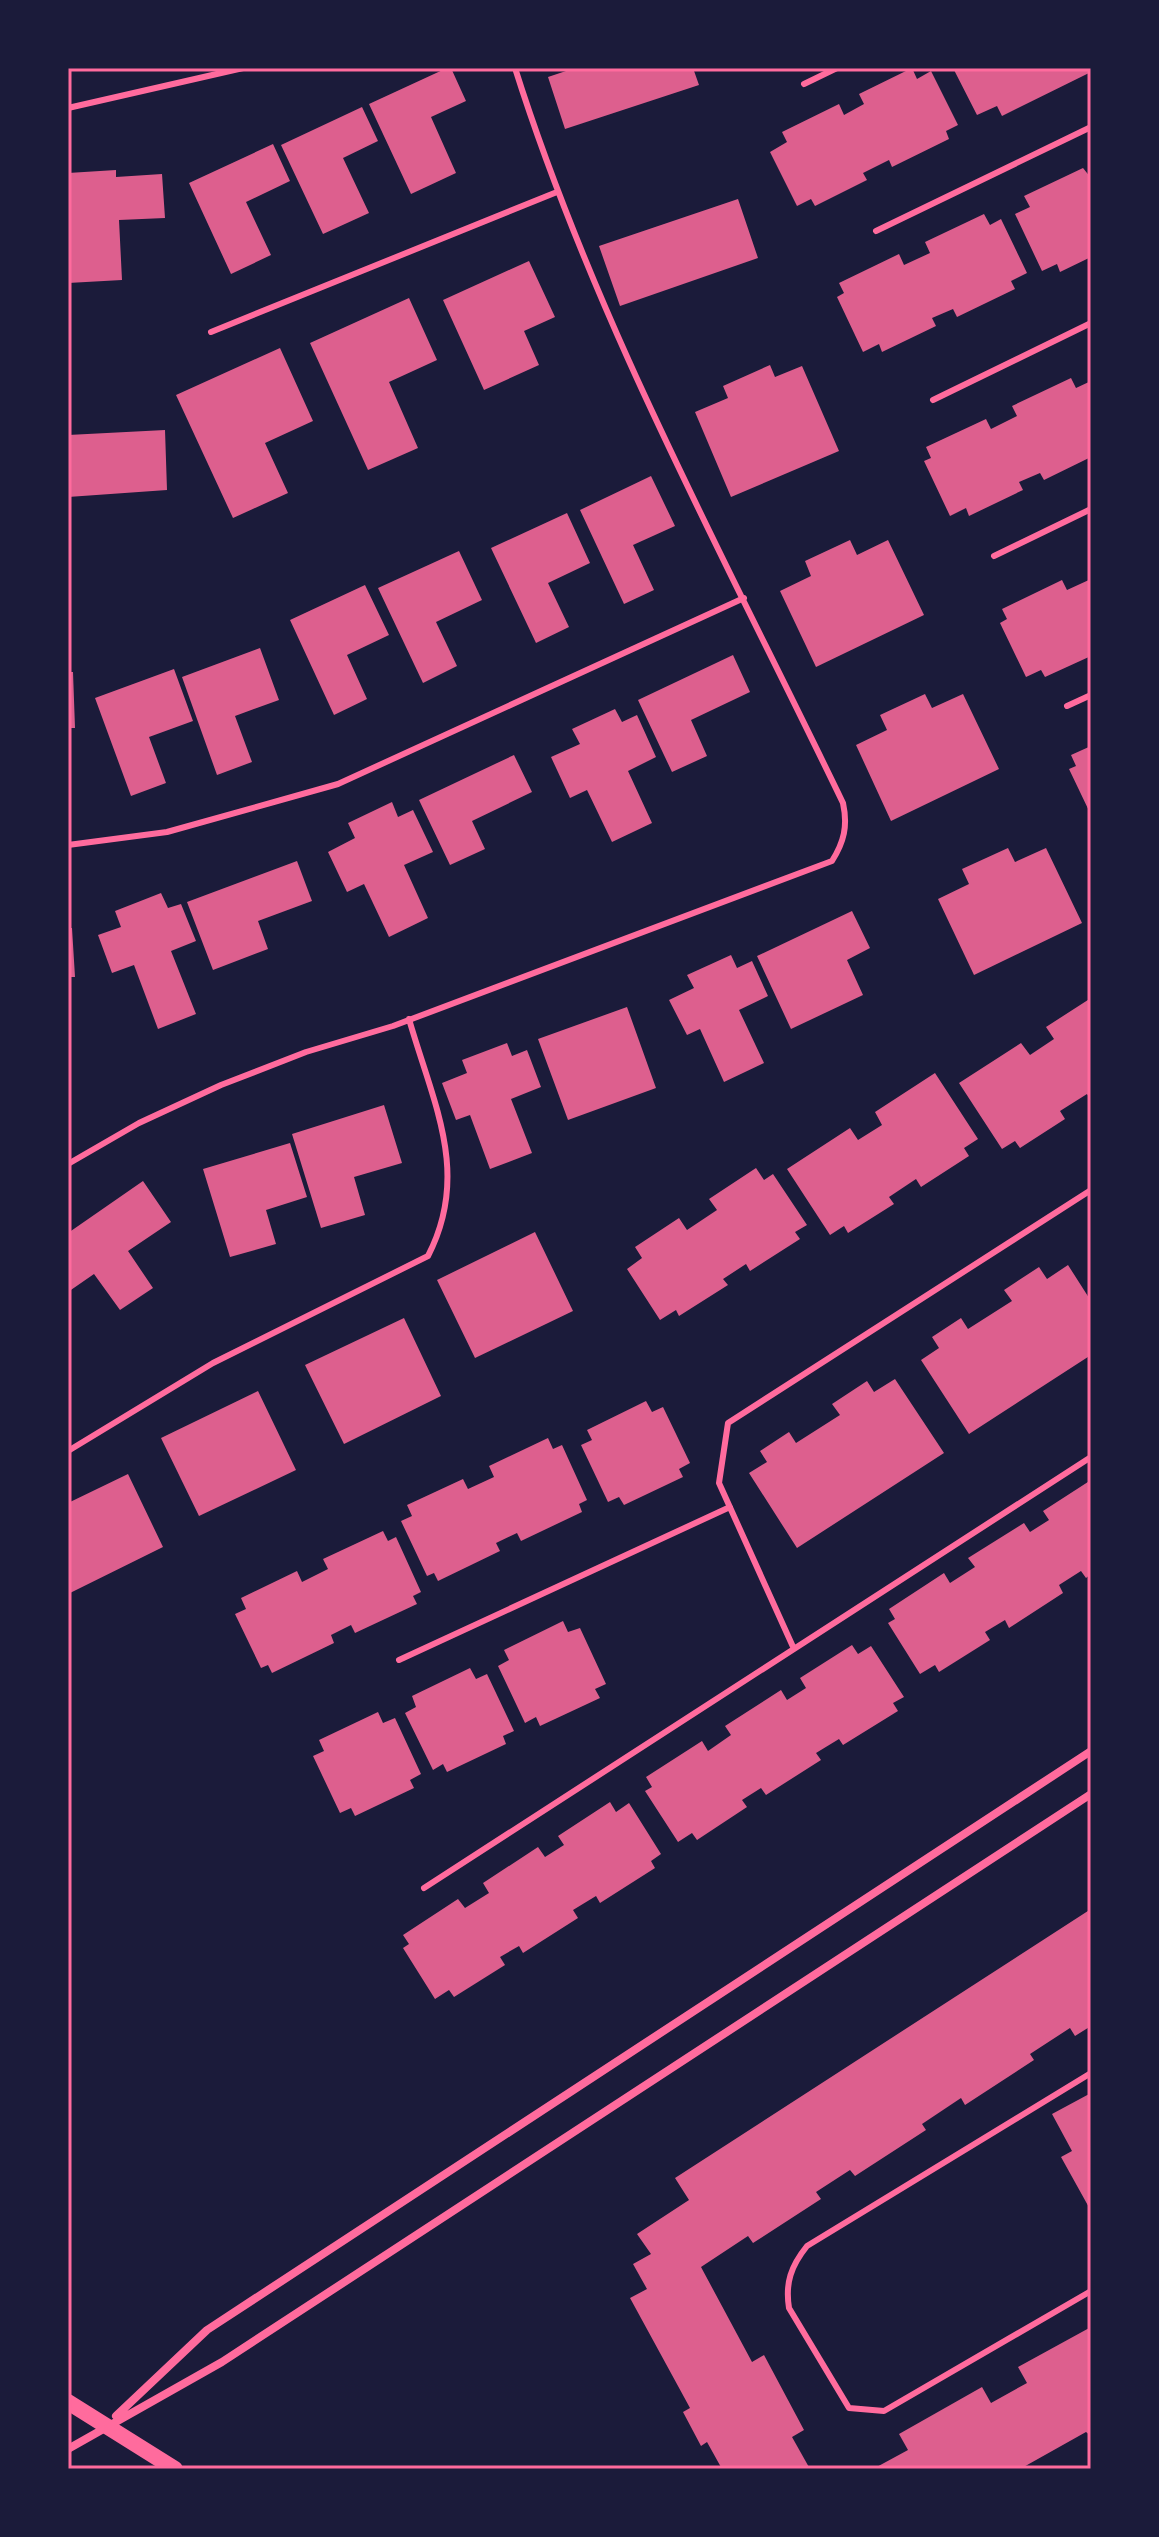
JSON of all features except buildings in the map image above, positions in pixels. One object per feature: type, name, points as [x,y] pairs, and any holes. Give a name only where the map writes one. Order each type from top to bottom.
[{"type":"main road","points":[[68,2402],[175,2469]]},
{"type":"street","points":[[107,2425],[207,2330],[1091,1751]]},
{"type":"street","points":[[68,2449],[234,2354],[1091,1794]]},
{"type":"lane","points":[[68,108],[243,68]]},
{"type":"lane","points":[[68,1164],[139,1123],[221,1085],[306,1052],[409,1019],[832,861],[845,831],[843,803],[606,312],[557,192],[515,68]]},
{"type":"lane","points":[[804,84],[837,68]]},
{"type":"lane","points":[[876,231],[1091,127]]},
{"type":"lane","points":[[211,332],[557,192]]},
{"type":"lane","points":[[933,400],[1091,323]]},
{"type":"lane","points":[[994,556],[1091,509]]},
{"type":"lane","points":[[68,845],[167,832],[253,811],[338,784],[744,598]]},
{"type":"lane","points":[[1067,706],[1091,695]]},
{"type":"lane","points":[[68,1451],[213,1363],[428,1256],[447,1209],[448,1157],[409,1019]]},
{"type":"lane","points":[[794,1649],[719,1483],[728,1423],[1091,1190]]},
{"type":"lane","points":[[424,1888],[1091,1457]]},
{"type":"lane","points":[[399,1660],[730,1507]]},
{"type":"lane","points":[[1091,2073],[807,2246],[795,2261],[787,2294],[789,2308],[849,2408],[884,2411],[1091,2291]]}]
